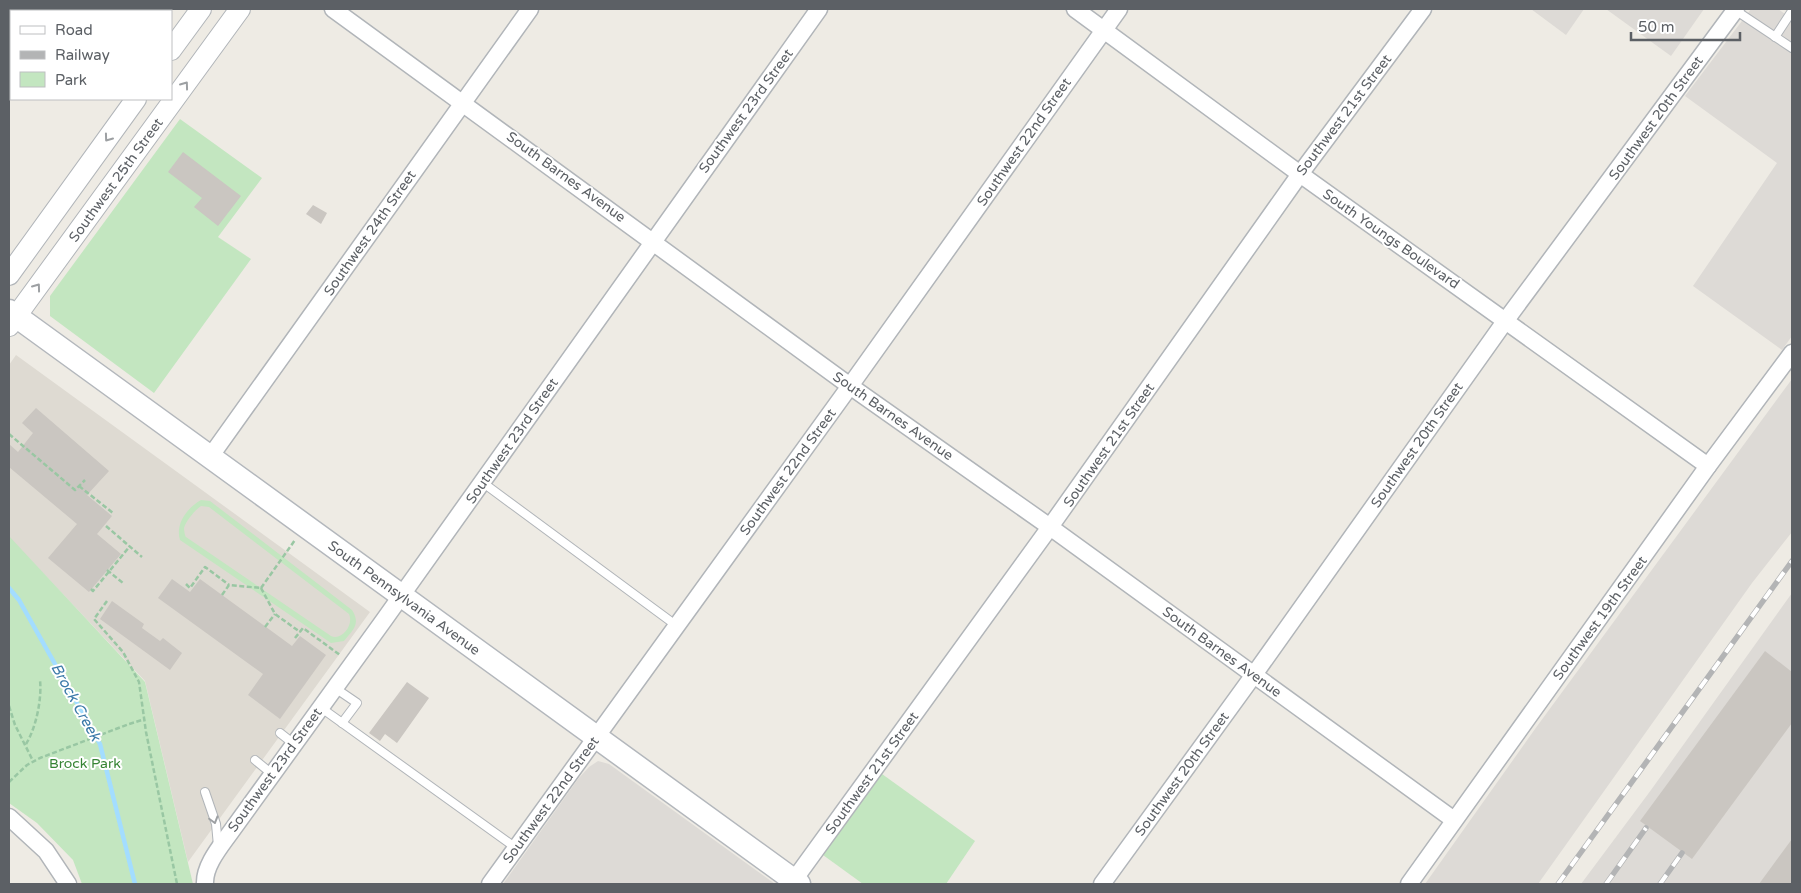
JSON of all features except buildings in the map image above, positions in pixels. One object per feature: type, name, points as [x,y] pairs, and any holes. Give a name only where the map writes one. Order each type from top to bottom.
[{"type":"main road","name":"South Pennsylvania Avenue","points":[[11,318],[210,457],[797,882]]},
{"type":"street","points":[[172,49],[201,9]]},
{"type":"street","name":"Southwest 25th Street","points":[[11,318],[240,9]]},
{"type":"street","name":"South Barnes Avenue","points":[[333,9],[850,386],[1454,820]]},
{"type":"street","name":"Southwest 24th Street","points":[[210,457],[530,9]]},
{"type":"street","name":"Southwest 23rd Street","points":[[206,879],[219,850],[272,774],[402,596],[819,9]]},
{"type":"street","name":"South Youngs Boulevard","points":[[1075,9],[1300,174],[1708,466]]},
{"type":"street","name":"Southwest 22nd Street","points":[[490,884],[850,386],[1119,9]]},
{"type":"street","name":"Southwest 21st Street","points":[[797,882],[1300,174],[1423,9]]},
{"type":"street","name":"Southwest 20th Street","points":[[1102,884],[1253,676],[1506,320],[1736,10]]},
{"type":"street","points":[[9,276],[135,100]]},
{"type":"street","name":"Southwest 19th Street","points":[[1408,884],[1708,466],[1792,353]]},
{"type":"street","points":[[9,817],[46,851],[67,883]]},
{"type":"lane","points":[[1736,10],[1792,48]]},
{"type":"lane","points":[[1775,37],[1792,11]]},
{"type":"lane","points":[[482,482],[677,626]]},
{"type":"lane","points":[[335,688],[357,704],[342,723]]},
{"type":"lane","points":[[320,707],[458,812],[486,823],[516,848]]},
{"type":"lane","points":[[280,733],[294,744]]},
{"type":"lane","points":[[255,760],[272,774]]},
{"type":"lane","points":[[205,792],[216,824],[219,850]]},
{"type":"path","points":[[9,434],[76,490],[85,480]]},
{"type":"path","points":[[80,486],[112,513]]},
{"type":"path","points":[[106,526],[142,557]]},
{"type":"path","points":[[261,588],[296,538]]},
{"type":"path","points":[[91,589],[93,591],[130,546]]},
{"type":"path","points":[[186,584],[190,588],[205,567],[229,585],[261,588]]},
{"type":"path","points":[[108,571],[123,583]]},
{"type":"path","points":[[222,595],[229,585]]},
{"type":"path","points":[[261,588],[275,614],[300,632]]},
{"type":"path","points":[[107,601],[94,619],[123,652],[140,686],[144,719],[177,884]]},
{"type":"path","points":[[265,627],[275,614]]},
{"type":"path","points":[[295,638],[303,628],[340,655]]},
{"type":"path","points":[[26,744],[39,706],[40,680]]},
{"type":"path","points":[[9,706],[15,725],[33,761]]},
{"type":"path","points":[[9,782],[33,761],[65,747],[144,719]]},
{"type":"shaded area","points":[[1531,9],[1584,9],[1566,35]]},
{"type":"shaded area","points":[[1606,9],[1704,9],[1671,56]]},
{"type":"shaded area","points":[[1751,9],[1778,9],[1792,19],[1792,336],[1782,350],[1693,286],[1777,163],[1685,96]]},
{"type":"shaded area","points":[[16,355],[370,612],[188,862],[145,681],[9,537],[9,365]]},
{"type":"shaded area","points":[[1792,379],[1792,532],[1752,583],[1538,884],[1425,884],[1535,729]]},
{"type":"shaded area","points":[[1792,593],[1792,884],[1581,884],[1651,790]]},
{"type":"shaded area","points":[[598,761],[609,764],[775,884],[503,884],[578,779],[589,767]]},
{"type":"green space","points":[[180,119],[262,178],[218,237],[251,259],[154,393],[50,316],[50,296]]},
{"type":"green space","points":[[201,500],[210,501],[352,610],[356,619],[355,627],[344,641],[331,643],[180,540],[179,528],[183,517],[191,507]],"holes":[[[201,506],[209,507],[349,614],[350,623],[346,631],[339,636],[331,636],[186,537],[184,528],[191,516]]]},
{"type":"green space","name":"Brock Park","points":[[9,536],[145,682],[193,884],[82,884],[73,860],[37,823],[9,803]]},
{"type":"green space","points":[[882,774],[975,841],[946,884],[863,884],[823,855]]},
{"type":"waterway","name":"Brock Creek","points":[[9,588],[19,600],[100,744],[135,884]]},
{"type":"railway","points":[[1558,884],[1792,561]]},
{"type":"railway","points":[[1606,884],[1646,828]]},
{"type":"railway","points":[[1660,884],[1682,853]]}]
